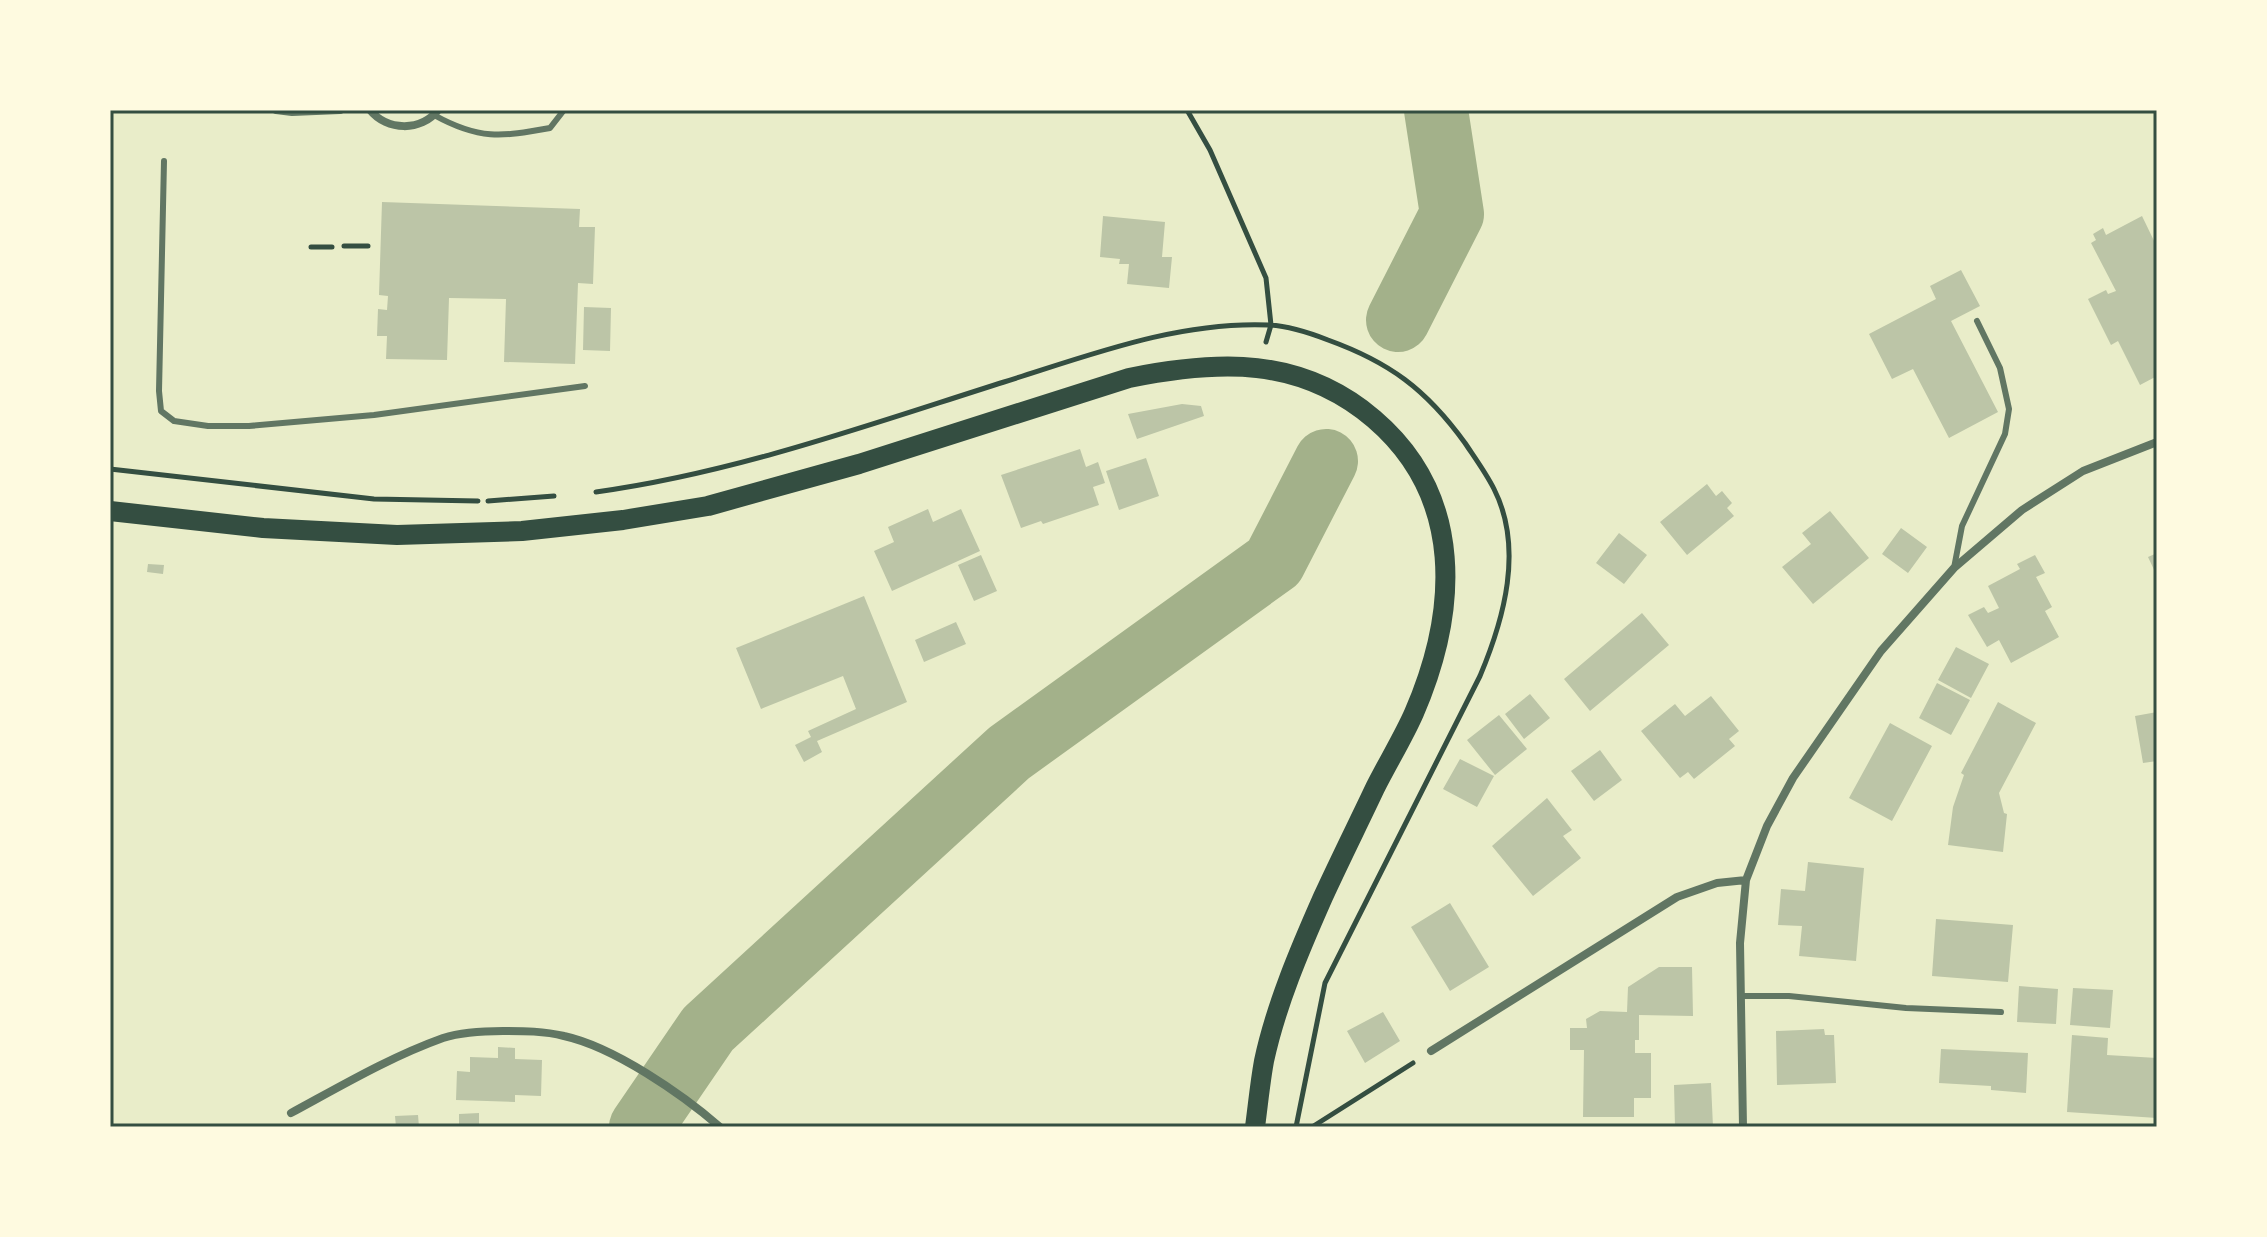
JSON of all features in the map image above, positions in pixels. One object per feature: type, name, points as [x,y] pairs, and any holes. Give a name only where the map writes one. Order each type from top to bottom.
[{"type":"main road","points":[[110,511],[263,528],[397,535],[522,531],[623,520],[708,506],[859,464],[1129,378],[1173,369],[1216,365],[1259,367],[1306,378],[1360,407],[1407,454],[1432,494],[1441,527],[1446,585],[1442,627],[1433,663],[1414,714],[1323,899],[1280,1004],[1264,1061],[1255,1127]]},
{"type":"street","points":[[276,110],[340,110]]},
{"type":"street","points":[[370,110],[383,122],[396,126],[423,123],[436,113]]},
{"type":"street","points":[[1743,1127],[1740,943],[1746,880],[1767,826],[1793,778],[1881,651],[1954,568],[2022,510],[2083,471],[2157,442]]},
{"type":"street","points":[[1431,1051],[1677,897],[1717,883],[1746,880]]},
{"type":"street","points":[[291,1113],[388,1061],[446,1037],[486,1031],[535,1031],[567,1036],[613,1055],[690,1101],[720,1127]]},
{"type":"lane","points":[[436,113],[461,130],[506,136],[550,128],[564,110]]},
{"type":"lane","points":[[164,161],[159,391],[161,411],[174,421],[208,426],[312,421],[585,386]]},
{"type":"lane","points":[[1954,568],[1962,526],[2005,434],[2009,409],[2000,368],[1977,321]]},
{"type":"lane","points":[[1740,996],[1789,996],[1906,1008],[2001,1012]]},
{"type":"path","points":[[1187,110],[1210,150],[1266,278],[1271,325],[1259,367]]},
{"type":"path","points":[[344,246],[368,246]]},
{"type":"path","points":[[311,247],[332,247]]},
{"type":"path","points":[[592,492],[681,477],[778,451],[1139,339],[1216,327],[1271,325],[1312,334],[1359,351],[1386,365],[1421,392],[1452,426],[1495,491],[1508,529],[1509,568],[1504,604],[1480,676],[1325,983],[1296,1127]]},
{"type":"path","points":[[110,469],[374,499],[480,501],[565,496]]},
{"type":"path","points":[[1312,1127],[1431,1051]]},
{"type":"building","points":[[382,202],[580,209],[579,227],[595,227],[593,284],[578,283],[575,364],[504,362],[506,299],[449,298],[447,360],[386,359],[387,336],[377,336],[378,309],[387,310],[388,296],[379,295]]},
{"type":"building","points":[[1103,216],[1165,222],[1162,257],[1172,257],[1169,288],[1127,284],[1129,264],[1119,264],[1120,259],[1100,257]]},
{"type":"building","points":[[2142,216],[2157,247],[2157,376],[2140,385],[2118,341],[2111,345],[2088,299],[2106,290],[2108,294],[2116,291],[2091,243],[2096,240],[2093,234],[2103,228],[2106,235]]},
{"type":"building","points":[[1961,270],[1980,306],[1951,321],[1998,412],[1949,438],[1913,369],[1892,379],[1869,334],[1936,299],[1930,286]]},
{"type":"building","points":[[584,307],[611,308],[610,351],[583,350]]},
{"type":"building","points":[[1182,404],[1201,406],[1204,416],[1137,439],[1128,414]]},
{"type":"building","points":[[1080,449],[1086,467],[1098,462],[1105,483],[1093,487],[1099,505],[1021,528],[1001,475]]},
{"type":"building","points":[[1146,458],[1159,496],[1119,510],[1106,471]]},
{"type":"building","points":[[1707,484],[1716,496],[1722,491],[1732,503],[1727,508],[1734,516],[1687,555],[1660,522]]},
{"type":"building","points":[[928,509],[933,522],[961,509],[980,551],[892,591],[874,551],[894,542],[888,527]]},
{"type":"building","points":[[1830,511],[1869,558],[1813,604],[1782,567],[1811,544],[1802,533]]},
{"type":"building","points":[[1901,528],[1927,547],[1908,573],[1882,554]]},
{"type":"building","points":[[1619,533],[1647,555],[1624,584],[1596,563]]},
{"type":"building","points":[[2157,553],[2157,576],[2148,557]]},
{"type":"building","points":[[981,555],[997,591],[974,601],[958,565]]},
{"type":"building","points":[[2035,555],[2045,573],[2036,577],[2052,607],[2045,611],[2059,637],[2011,663],[1999,640],[1987,647],[1968,615],[1984,607],[1988,613],[1999,608],[1988,586],[2020,569],[2017,564]]},
{"type":"building","points":[[148,564],[164,565],[163,574],[147,572]]},
{"type":"building","points":[[864,596],[907,702],[817,741],[822,752],[804,762],[795,745],[811,737],[808,731],[856,709],[843,676],[761,709],[736,648]]},
{"type":"building","points":[[1642,613],[1669,645],[1590,711],[1564,679]]},
{"type":"building","points":[[956,622],[966,644],[924,662],[915,640]]},
{"type":"building","points":[[1956,647],[1989,664],[1971,698],[1938,680]]},
{"type":"building","points":[[1937,683],[1970,700],[1951,735],[1919,718]]},
{"type":"building","points":[[1530,694],[1550,718],[1524,739],[1505,714]]},
{"type":"building","points":[[1711,696],[1739,731],[1729,739],[1735,746],[1694,779],[1688,772],[1680,778],[1641,731],[1675,704],[1685,716]]},
{"type":"building","points":[[1998,702],[2036,723],[1999,793],[2004,813],[2007,814],[2003,852],[1948,845],[1953,807],[1964,775],[1961,773]]},
{"type":"building","points":[[2157,712],[2157,761],[2143,763],[2135,716]]},
{"type":"building","points":[[1499,715],[1527,749],[1495,775],[1467,740]]},
{"type":"building","points":[[1890,723],[1932,746],[1892,821],[1849,798]]},
{"type":"building","points":[[1600,750],[1622,780],[1594,801],[1571,771]]},
{"type":"building","points":[[1460,759],[1494,776],[1477,807],[1443,789]]},
{"type":"building","points":[[1547,798],[1572,830],[1563,836],[1581,858],[1533,896],[1492,846]]},
{"type":"building","points":[[1808,862],[1864,868],[1856,961],[1799,956],[1802,926],[1778,925],[1781,889],[1805,891]]},
{"type":"building","points":[[1450,903],[1489,967],[1450,991],[1411,927]]},
{"type":"building","points":[[1936,919],[2013,925],[2008,982],[1932,976]]},
{"type":"building","points":[[1659,967],[1692,967],[1693,1016],[1639,1015],[1639,1040],[1635,1040],[1635,1053],[1651,1053],[1651,1098],[1634,1098],[1634,1117],[1583,1117],[1584,1050],[1570,1050],[1570,1028],[1587,1028],[1586,1019],[1600,1011],[1627,1012],[1628,987]]},
{"type":"building","points":[[2019,986],[2058,989],[2056,1024],[2017,1022]]},
{"type":"building","points":[[2073,988],[2113,990],[2110,1028],[2070,1025]]},
{"type":"building","points":[[1383,1012],[1400,1041],[1365,1063],[1347,1031]]},
{"type":"building","points":[[1824,1029],[1825,1035],[1834,1035],[1836,1083],[1777,1085],[1776,1031]]},
{"type":"building","points":[[2072,1035],[2108,1038],[2107,1055],[2157,1058],[2157,1118],[2067,1112]]},
{"type":"building","points":[[498,1047],[515,1048],[515,1059],[542,1060],[541,1096],[515,1095],[515,1102],[456,1100],[457,1071],[470,1072],[470,1057],[498,1058]]},
{"type":"building","points":[[1941,1049],[2028,1053],[2026,1093],[1991,1090],[1991,1086],[1939,1083]]},
{"type":"building","points":[[1711,1083],[1713,1127],[1675,1127],[1674,1085]]},
{"type":"building","points":[[479,1113],[479,1127],[459,1127],[459,1114]]},
{"type":"building","points":[[418,1115],[419,1127],[396,1127],[395,1116]]},
{"type":"waterway","points":[[1398,320],[1452,214],[1436,110]]},
{"type":"waterway","points":[[641,1127],[708,1029],[1009,753],[1274,562],[1326,461]]}]
